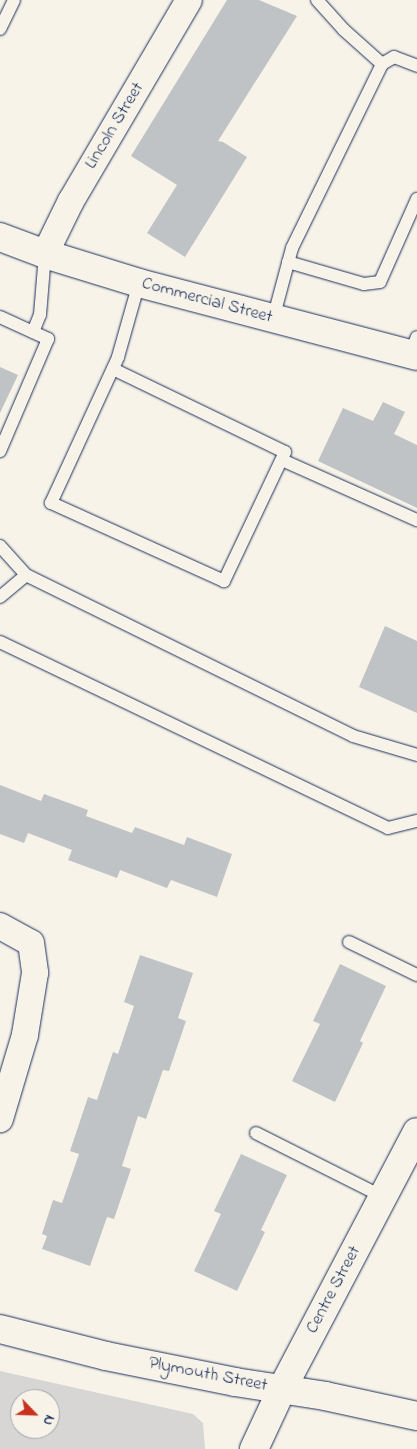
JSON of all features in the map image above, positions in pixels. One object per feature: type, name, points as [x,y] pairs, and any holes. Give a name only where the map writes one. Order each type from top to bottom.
[{"type":"main road","name":"Commercial Street","points":[[0,237],[45,254],[139,284],[273,319],[415,349]]},
{"type":"main road","name":"Centre Street","points":[[254,1449],[282,1389],[417,1132]]},
{"type":"main road","name":"Plymouth Street","points":[[0,1329],[106,1356],[417,1416]]},
{"type":"street","name":"Lincoln Street","points":[[45,254],[71,201],[190,0]]},
{"type":"street","points":[[0,926],[31,943],[35,973],[25,1035],[0,1119]]},
{"type":"lane","points":[[0,29],[14,0]]},
{"type":"lane","points":[[317,0],[344,30],[382,64]]},
{"type":"lane","points":[[273,319],[292,248],[382,64],[394,57],[417,66]]},
{"type":"lane","points":[[288,262],[364,284],[380,282],[417,198]]},
{"type":"lane","points":[[33,332],[40,315],[45,254]]},
{"type":"lane","points":[[113,369],[285,452],[224,582],[51,503],[113,369],[139,284]]},
{"type":"lane","points":[[0,317],[48,339],[0,450]]},
{"type":"lane","points":[[282,460],[417,520]]},
{"type":"lane","points":[[0,546],[26,575],[353,736],[417,755]]},
{"type":"lane","points":[[0,597],[26,575]]},
{"type":"lane","points":[[0,642],[388,828],[417,821]]},
{"type":"lane","points":[[349,942],[417,975]]},
{"type":"lane","points":[[256,1133],[383,1197]]},
{"type":"shaded area","points":[[0,1371],[193,1414],[203,1423],[205,1449],[0,1449]]},
{"type":"building","points":[[227,0],[259,0],[297,16],[218,141],[223,142],[247,157],[185,257],[147,233],[177,185],[131,156]]},
{"type":"building","points":[[0,367],[18,375],[0,413]]},
{"type":"building","points":[[383,402],[405,412],[394,434],[417,445],[417,508],[318,461],[343,408],[373,421]]},
{"type":"building","points":[[385,626],[417,641],[417,713],[359,687]]},
{"type":"building","points":[[0,785],[41,801],[44,794],[88,810],[86,816],[132,833],[135,827],[184,845],[187,837],[232,854],[217,897],[171,880],[167,888],[120,870],[117,878],[68,860],[72,850],[28,833],[24,843],[0,834]]},
{"type":"building","points":[[140,955],[193,973],[178,1018],[186,1021],[169,1071],[163,1070],[146,1119],[138,1116],[122,1166],[131,1169],[114,1219],[107,1217],[90,1266],[42,1249],[47,1236],[42,1234],[53,1200],[62,1203],[79,1154],[70,1151],[88,1097],[97,1100],[113,1052],[118,1054],[134,1006],[124,1002]]},
{"type":"building","points":[[340,964],[386,986],[360,1041],[363,1043],[335,1102],[292,1081],[320,1024],[313,1021]]},
{"type":"building","points":[[241,1154],[287,1175],[261,1230],[265,1232],[237,1291],[194,1271],[221,1214],[214,1211]]}]
